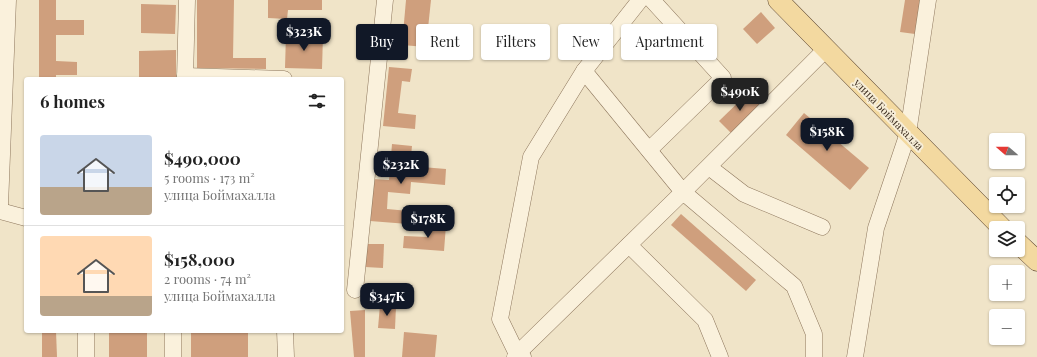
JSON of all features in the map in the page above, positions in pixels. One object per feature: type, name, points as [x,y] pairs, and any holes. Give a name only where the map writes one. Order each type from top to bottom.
[{"type":"main road","name":"улица Боймахалла","points":[[778,0],[995,221]]},
{"type":"main road","points":[[1025,250],[1037,261]]},
{"type":"street","points":[[0,206],[8,0]]},
{"type":"street","points":[[185,77],[187,0]]},
{"type":"street","points":[[355,290],[385,0]]},
{"type":"street","points":[[640,0],[584,71],[531,157],[500,319],[518,356],[826,49]]},
{"type":"street","points":[[649,150],[723,78],[652,0]]},
{"type":"street","points":[[855,357],[876,228],[908,133],[928,0]]},
{"type":"street","points":[[584,71],[684,192],[794,286],[814,334],[814,357]]},
{"type":"street","points":[[709,167],[744,194],[822,227]]},
{"type":"street","points":[[0,211],[24,217]]},
{"type":"street","points":[[629,245],[705,320],[720,357]]},
{"type":"street","points":[[86,333],[86,357]]},
{"type":"street","points":[[173,333],[173,357]]},
{"type":"street","points":[[285,333],[286,357]]},
{"type":"building","points":[[39,0],[56,0],[56,20],[84,20],[84,35],[56,35],[56,61],[77,62],[77,75],[39,77]]},
{"type":"building","points":[[197,0],[234,0],[233,58],[266,58],[266,69],[197,68]]},
{"type":"building","points":[[268,0],[322,0],[322,10],[288,10],[287,19],[268,18]]},
{"type":"building","points":[[406,0],[431,0],[428,24],[416,24],[416,46],[408,46],[408,24],[404,24]]},
{"type":"building","points":[[905,0],[920,0],[915,34],[900,32]]},
{"type":"building","points":[[141,4],[176,5],[175,34],[141,33]]},
{"type":"building","points":[[761,12],[775,28],[757,44],[743,29]]},
{"type":"building","points":[[286,34],[323,35],[322,69],[285,68]]},
{"type":"building","points":[[176,50],[176,77],[139,77],[139,51]]},
{"type":"building","points":[[389,67],[412,69],[410,82],[402,81],[398,113],[416,115],[415,129],[383,126]]},
{"type":"building","points":[[749,92],[761,104],[731,133],[719,121]]},
{"type":"building","points":[[804,113],[869,168],[850,190],[786,135]]},
{"type":"building","points":[[392,144],[412,146],[410,166],[446,169],[445,185],[411,182],[410,194],[388,192],[387,209],[409,211],[408,224],[370,221],[373,179],[389,180]]},
{"type":"building","points":[[681,214],[756,280],[746,291],[671,225]]},
{"type":"building","points":[[428,224],[446,225],[444,251],[403,248],[404,236],[428,237]]},
{"type":"building","points":[[366,244],[384,244],[383,268],[365,267]]},
{"type":"building","points":[[380,305],[396,306],[395,329],[378,328]]},
{"type":"building","points":[[365,310],[365,357],[354,357],[350,311]]},
{"type":"building","points":[[404,332],[437,335],[435,357],[402,357]]},
{"type":"building","points":[[42,333],[56,333],[57,357],[42,357]]},
{"type":"building","points":[[109,333],[147,333],[147,357],[109,357]]},
{"type":"building","points":[[191,333],[248,333],[248,357],[191,357]]}]
